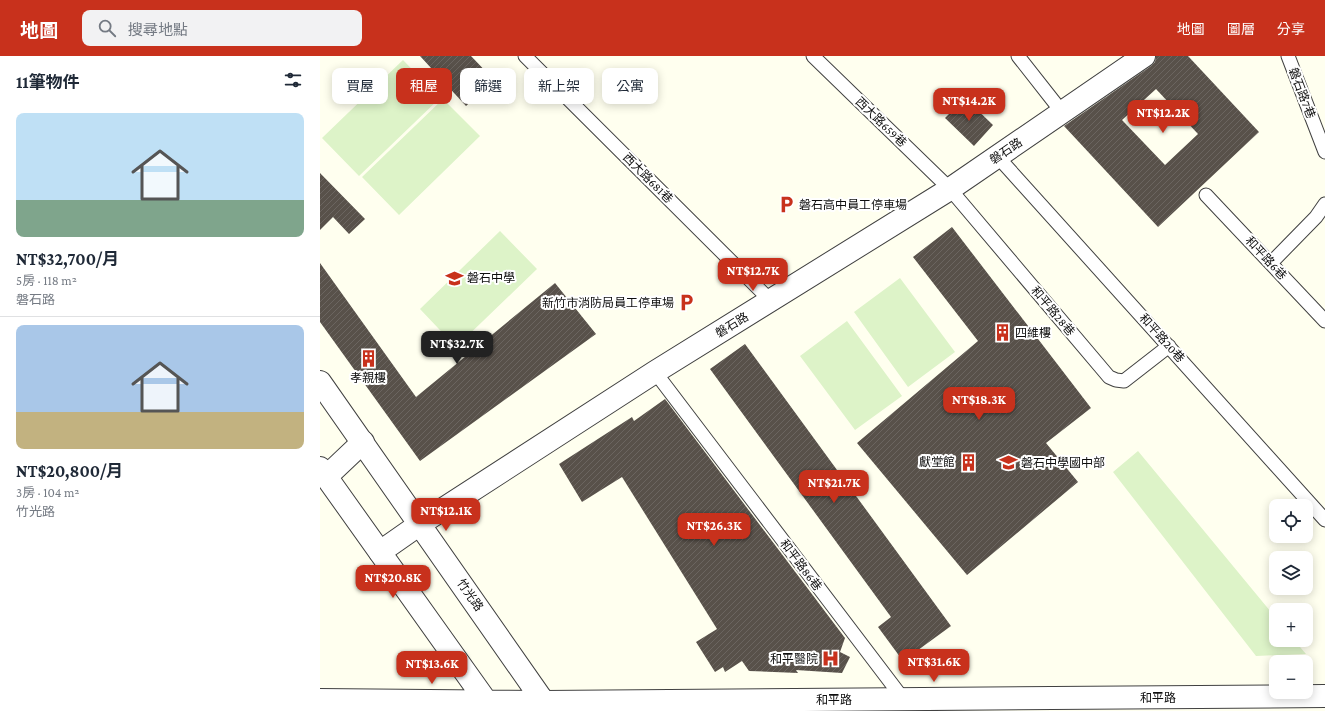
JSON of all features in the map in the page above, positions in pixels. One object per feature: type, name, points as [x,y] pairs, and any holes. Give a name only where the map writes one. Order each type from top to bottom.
[{"type":"street","name":"磐石路","points":[[380,552],[420,524],[655,372],[950,189],[1144,56]]},
{"type":"street","name":"竹光路","points":[[320,382],[547,707]]},
{"type":"street","points":[[363,442],[323,472],[490,707]]},
{"type":"street","name":"和平路","points":[[320,700],[490,707],[547,707],[904,700],[1325,696]]},
{"type":"lane","name":"西大路681巷","points":[[525,56],[771,301]]},
{"type":"lane","name":"西大路659巷","points":[[813,56],[950,189]]},
{"type":"lane","points":[[1018,56],[1062,112]]},
{"type":"lane","name":"磐石路7巷","points":[[1288,56],[1325,152]]},
{"type":"lane","name":"和平路20巷","points":[[997,156],[1325,520]]},
{"type":"lane","name":"和平路28巷","points":[[950,189],[1109,377],[1124,381],[1169,346]]},
{"type":"lane","name":"和平路6巷","points":[[1206,194],[1325,322]]},
{"type":"lane","points":[[1271,264],[1316,217],[1325,204]]},
{"type":"lane","name":"和平路86巷","points":[[655,372],[904,700]]},
{"type":"green space","points":[[403,60],[411,68],[396,68],[396,104],[434,104],[359,176],[322,138],[357,104],[388,104],[388,74]]},
{"type":"green space","points":[[438,104],[448,104],[480,136],[399,215],[362,177]]},
{"type":"green space","points":[[500,231],[537,269],[456,347],[420,309]]},
{"type":"green space","points":[[900,278],[955,352],[908,387],[854,312]]},
{"type":"green space","points":[[847,321],[902,396],[855,430],[800,356]]},
{"type":"green space","points":[[1138,451],[1269,610],[1269,647],[1300,647],[1306,654],[1256,656],[1113,472]]},
{"type":"building","points":[[420,56],[471,56],[482,68],[460,68],[460,99],[452,91],[452,68],[431,68]]},
{"type":"building","points":[[1156,56],[1188,56],[1259,132],[1158,227],[1064,126],[1155,62]],"holes":[[[1156,89],[1198,134],[1165,165],[1122,120]]]},
{"type":"building","points":[[965,98],[993,125],[974,146],[945,118]]},
{"type":"building","points":[[320,173],[365,219],[349,234],[333,217],[320,230]]},
{"type":"building","name":"獻堂館","points":[[952,227],[1091,408],[1046,443],[1078,482],[967,575],[857,443],[978,341],[913,257]]},
{"type":"building","points":[[320,263],[416,397],[555,283],[596,334],[420,461],[320,322]]},
{"type":"building","points":[[745,344],[951,626],[903,661],[878,627],[891,617],[710,369]]},
{"type":"building","points":[[665,399],[845,638],[840,652],[850,657],[842,673],[796,670],[798,673],[749,671],[742,661],[725,672],[723,667],[715,672],[696,642],[717,629],[622,477],[582,502],[559,464],[632,417],[634,421]]},
{"type":"place","name":"磐石高中員工停車場","points":[[786,205]]},
{"type":"place","name":"磐石中學","points":[[454,278]]},
{"type":"place","name":"新竹市消防局員工停車場","points":[[687,303]]},
{"type":"place","name":"四維樓","points":[[1002,333]]},
{"type":"place","name":"孝親樓","points":[[368,359]]},
{"type":"place","name":"獻堂館","points":[[968,462]]},
{"type":"place","name":"磐石中學國中部","points":[[1008,463]]},
{"type":"place","name":"和平醫院","points":[[831,659]]}]
